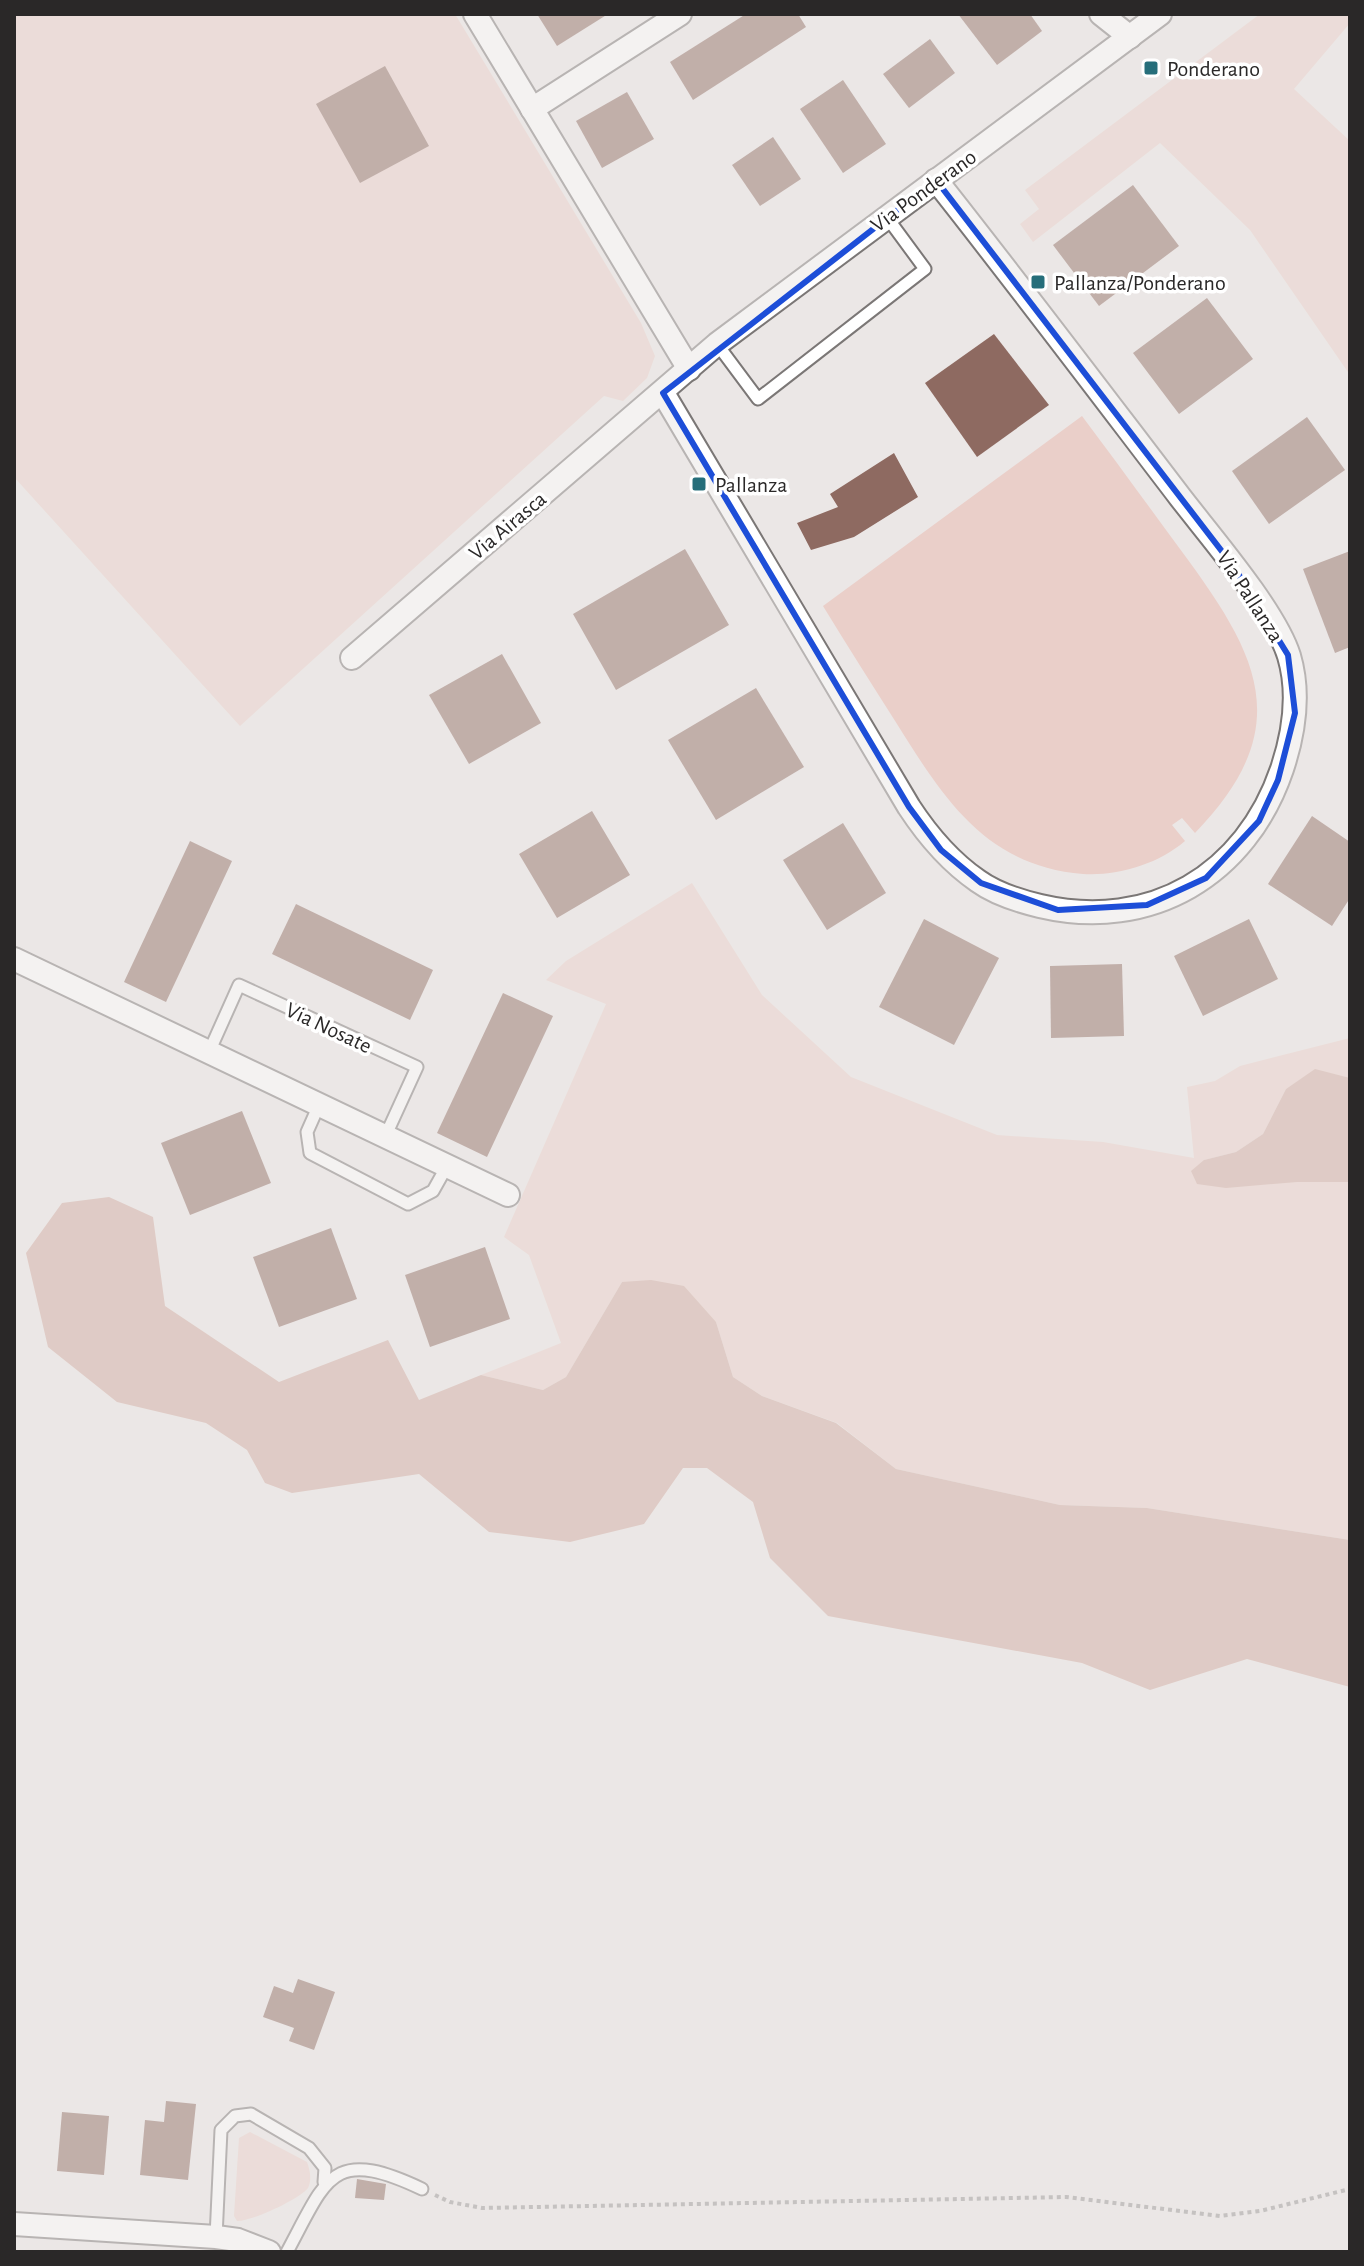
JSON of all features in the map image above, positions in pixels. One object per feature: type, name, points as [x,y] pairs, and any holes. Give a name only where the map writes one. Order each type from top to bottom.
[{"type":"street","points":[[475,14],[689,369]]},
{"type":"street","points":[[532,109],[680,14]]},
{"type":"street","points":[[1101,14],[1130,37]]},
{"type":"street","name":"Via Ponderano","points":[[663,393],[717,344],[1160,14]]},
{"type":"street","name":"Via Pallanza","points":[[663,393],[909,807],[924,830],[960,867],[1004,895],[1058,910],[1086,912],[1147,905],[1186,891],[1206,878],[1250,833],[1278,780],[1295,713],[1288,655],[1234,567],[936,180]]},
{"type":"street","name":"Via Airasca","points":[[352,658],[663,393]]},
{"type":"street","points":[[14,959],[508,1195]]},
{"type":"street","points":[[14,2224],[216,2237],[238,2240],[269,2252]]},
{"type":"lane","points":[[717,344],[758,399],[925,269],[886,216]]},
{"type":"lane","name":"Via Nosate","points":[[209,1052],[239,985],[417,1067],[385,1137]]},
{"type":"lane","points":[[319,1105],[307,1132],[310,1153],[408,1204],[433,1191],[447,1166]]},
{"type":"lane","points":[[216,2237],[221,2130],[235,2116],[251,2114],[309,2148],[325,2168],[324,2182],[287,2252]]},
{"type":"lane","points":[[324,2182],[342,2173],[366,2169],[392,2175],[422,2189]]},
{"type":"path","points":[[422,2189],[450,2202],[482,2208],[1066,2197],[1220,2216],[1260,2211],[1350,2189]]},
{"type":"highlighted area","points":[[936,180],[1234,567],[1288,655],[1295,713],[1278,780],[1259,821],[1206,878],[1147,905],[1058,910],[981,883],[941,850],[909,807],[663,393],[689,369]]},
{"type":"shaded area","points":[[14,14],[455,14],[641,323],[655,356],[647,378],[623,401],[604,396],[240,726],[14,477]]},
{"type":"shaded area","points":[[1260,14],[1350,14],[1350,23],[1294,89],[1350,141],[1350,375],[1250,230],[1160,143],[1033,242],[1020,224],[1039,209],[1025,190]]},
{"type":"shaded area","points":[[1082,416],[1207,586],[1246,656],[1255,689],[1256,723],[1248,758],[1228,794],[1195,833],[1182,818],[1172,825],[1185,841],[1174,849],[1137,867],[1097,874],[1049,868],[1020,858],[994,843],[971,824],[932,778],[823,606]]},
{"type":"shaded area","points":[[692,883],[762,995],[851,1077],[997,1135],[1103,1142],[1194,1158],[1187,1087],[1215,1081],[1240,1066],[1350,1038],[1350,1078],[1315,1070],[1286,1089],[1263,1134],[1236,1152],[1204,1160],[1297,1182],[1350,1182],[1350,1540],[1147,1508],[1060,1505],[896,1469],[837,1423],[762,1396],[733,1377],[716,1322],[622,1282],[566,1377],[543,1390],[481,1375],[561,1343],[529,1255],[504,1237],[606,1004],[546,980],[566,961]]},
{"type":"shaded area","points":[[1315,1069],[1350,1078],[1350,1182],[1297,1182],[1226,1188],[1197,1184],[1191,1171],[1204,1160],[1236,1152],[1263,1134],[1286,1089]]},
{"type":"shaded area","points":[[109,1197],[153,1217],[165,1306],[279,1382],[388,1340],[419,1400],[481,1375],[543,1390],[566,1377],[622,1282],[651,1280],[684,1286],[716,1322],[733,1377],[762,1396],[836,1423],[896,1469],[1060,1505],[1147,1508],[1350,1540],[1350,1687],[1247,1659],[1150,1690],[1082,1663],[828,1616],[770,1558],[753,1502],[707,1468],[683,1468],[644,1524],[570,1542],[489,1532],[419,1474],[292,1493],[265,1483],[247,1450],[206,1423],[117,1402],[48,1347],[26,1253],[62,1203]]},
{"type":"shaded area","points":[[250,2132],[307,2162],[310,2182],[303,2193],[285,2204],[237,2221],[234,2216],[239,2138]]},
{"type":"building","points":[[537,14],[608,14],[557,46]]},
{"type":"building","points":[[746,14],[798,14],[806,27],[693,100],[670,62]]},
{"type":"building","points":[[958,14],[1030,14],[1042,31],[997,65]]},
{"type":"building","points":[[930,39],[955,73],[909,108],[883,74]]},
{"type":"building","points":[[385,66],[429,146],[360,183],[316,104]]},
{"type":"building","points":[[843,80],[886,144],[843,173],[800,109]]},
{"type":"building","points":[[627,92],[654,139],[602,168],[576,121]]},
{"type":"building","points":[[773,137],[801,179],[760,206],[732,165]]},
{"type":"building","points":[[1133,185],[1179,246],[1099,306],[1053,245]]},
{"type":"building","points":[[1207,298],[1253,359],[1179,414],[1133,353]]},
{"type":"building","points":[[994,334],[1049,405],[977,457],[925,383]]},
{"type":"building","points":[[1307,417],[1345,470],[1269,524],[1232,471]]},
{"type":"building","points":[[894,453],[918,497],[854,537],[811,550],[797,523],[838,507],[830,494]]},
{"type":"building","points":[[685,549],[729,625],[616,690],[573,614]]},
{"type":"building","points":[[1350,551],[1350,647],[1335,653],[1303,569]]},
{"type":"building","points":[[502,654],[541,723],[469,764],[429,695]]},
{"type":"building","points":[[756,688],[804,767],[716,820],[668,740]]},
{"type":"building","points":[[592,811],[630,875],[557,918],[519,854]]},
{"type":"building","points":[[1312,816],[1350,842],[1350,898],[1332,926],[1268,884]]},
{"type":"building","points":[[843,823],[886,893],[827,930],[783,860]]},
{"type":"building","points":[[190,841],[232,861],[166,1002],[124,982]]},
{"type":"building","points":[[296,904],[433,970],[410,1020],[272,954]]},
{"type":"building","points":[[924,919],[999,958],[954,1045],[879,1007]]},
{"type":"building","points":[[1249,919],[1278,979],[1203,1016],[1174,956]]},
{"type":"building","points":[[1122,964],[1124,1036],[1051,1038],[1050,966]]},
{"type":"building","points":[[503,993],[553,1016],[487,1157],[437,1133]]},
{"type":"building","points":[[242,1111],[271,1183],[190,1215],[161,1143]]},
{"type":"building","points":[[331,1228],[357,1299],[279,1327],[253,1257]]},
{"type":"building","points":[[485,1247],[510,1319],[430,1347],[405,1275]]},
{"type":"building","points":[[298,1979],[335,1992],[314,2050],[289,2041],[294,2028],[263,2017],[274,1986],[293,1993]]},
{"type":"building","points":[[166,2101],[196,2104],[188,2180],[140,2175],[145,2120],[164,2122]]},
{"type":"building","points":[[62,2112],[109,2116],[104,2175],[57,2171]]},
{"type":"building","points":[[357,2179],[386,2184],[384,2200],[355,2198]]},
{"type":"place","name":"Ponderano","points":[[1151,68]]},
{"type":"place","name":"Pallanza/Ponderano","points":[[1038,282]]},
{"type":"place","name":"Pallanza","points":[[699,484]]}]
